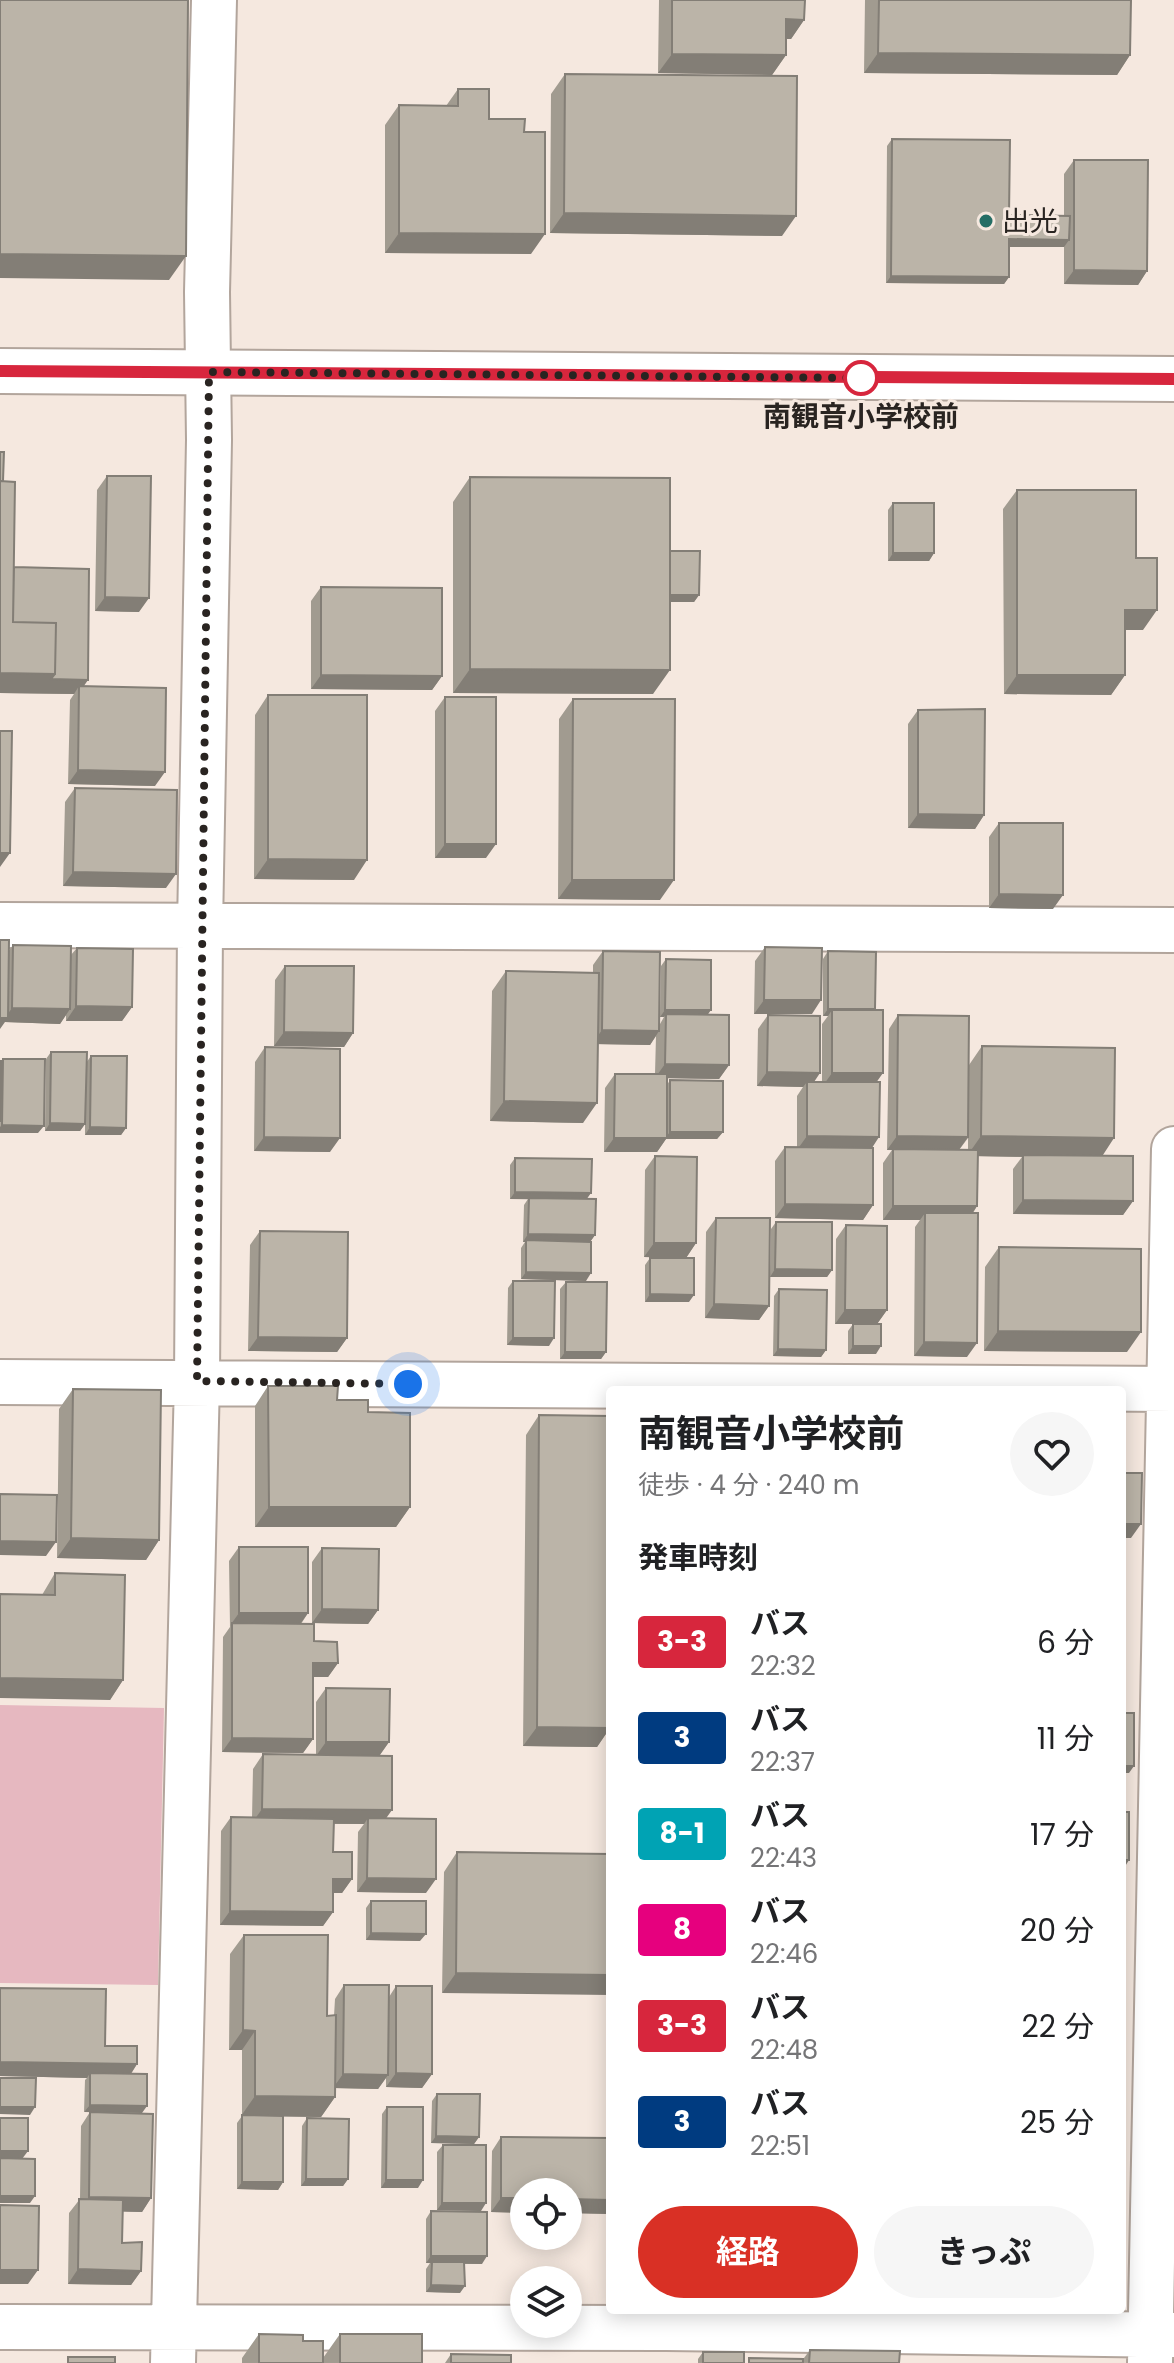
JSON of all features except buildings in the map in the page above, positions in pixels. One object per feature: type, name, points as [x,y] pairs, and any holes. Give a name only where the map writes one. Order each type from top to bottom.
[{"type":"street","points":[[174,2345],[197,1381],[209,372],[207,292],[214,0]]},
{"type":"street","points":[[0,371],[1174,379]]},
{"type":"street","points":[[0,925],[1174,930]]},
{"type":"street","points":[[0,2327],[174,2345],[665,2334],[1158,2344],[1174,1149]]},
{"type":"street","points":[[0,1382],[197,1381],[606,1387]]},
{"type":"street","points":[[1126,1389],[1171,1389]]},
{"type":"shaded area","points":[[0,1705],[164,1708],[158,1985],[0,1983]]},
{"type":"bus line","name":"3-3","points":[[0,371],[1174,379]]},
{"type":"place","name":"出光","points":[[986,221]]},
{"type":"place","name":"南観音小学校前","points":[[861,378]]},
{"type":"route","points":[[408,1384],[197,1381],[209,372],[861,378]]}]
